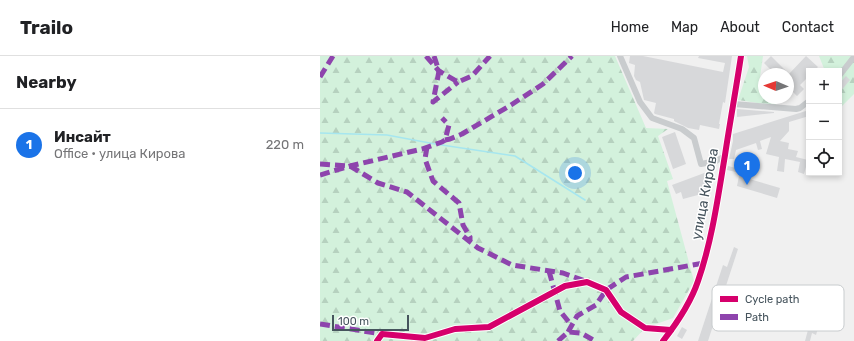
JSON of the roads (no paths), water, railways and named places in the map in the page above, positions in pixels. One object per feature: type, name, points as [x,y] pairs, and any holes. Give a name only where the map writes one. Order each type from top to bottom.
[{"type":"street","points":[[620,56],[640,102],[652,118],[682,129],[694,138],[701,164],[716,161],[725,156]]},
{"type":"street","name":"улица Кирова","points":[[663,341],[683,312],[698,282],[702,269],[719,193],[741,56]]},
{"type":"street","points":[[842,72],[854,57]]},
{"type":"street","points":[[734,104],[796,109],[806,103]]},
{"type":"street","points":[[377,341],[382,334],[425,338],[456,329],[489,327],[565,286],[587,282],[606,290],[621,312],[645,328],[671,330]]},
{"type":"waterway","points":[[320,133],[387,135],[515,156],[585,200]]},
{"type":"place","name":"Инсайт","points":[[747,185]]}]
